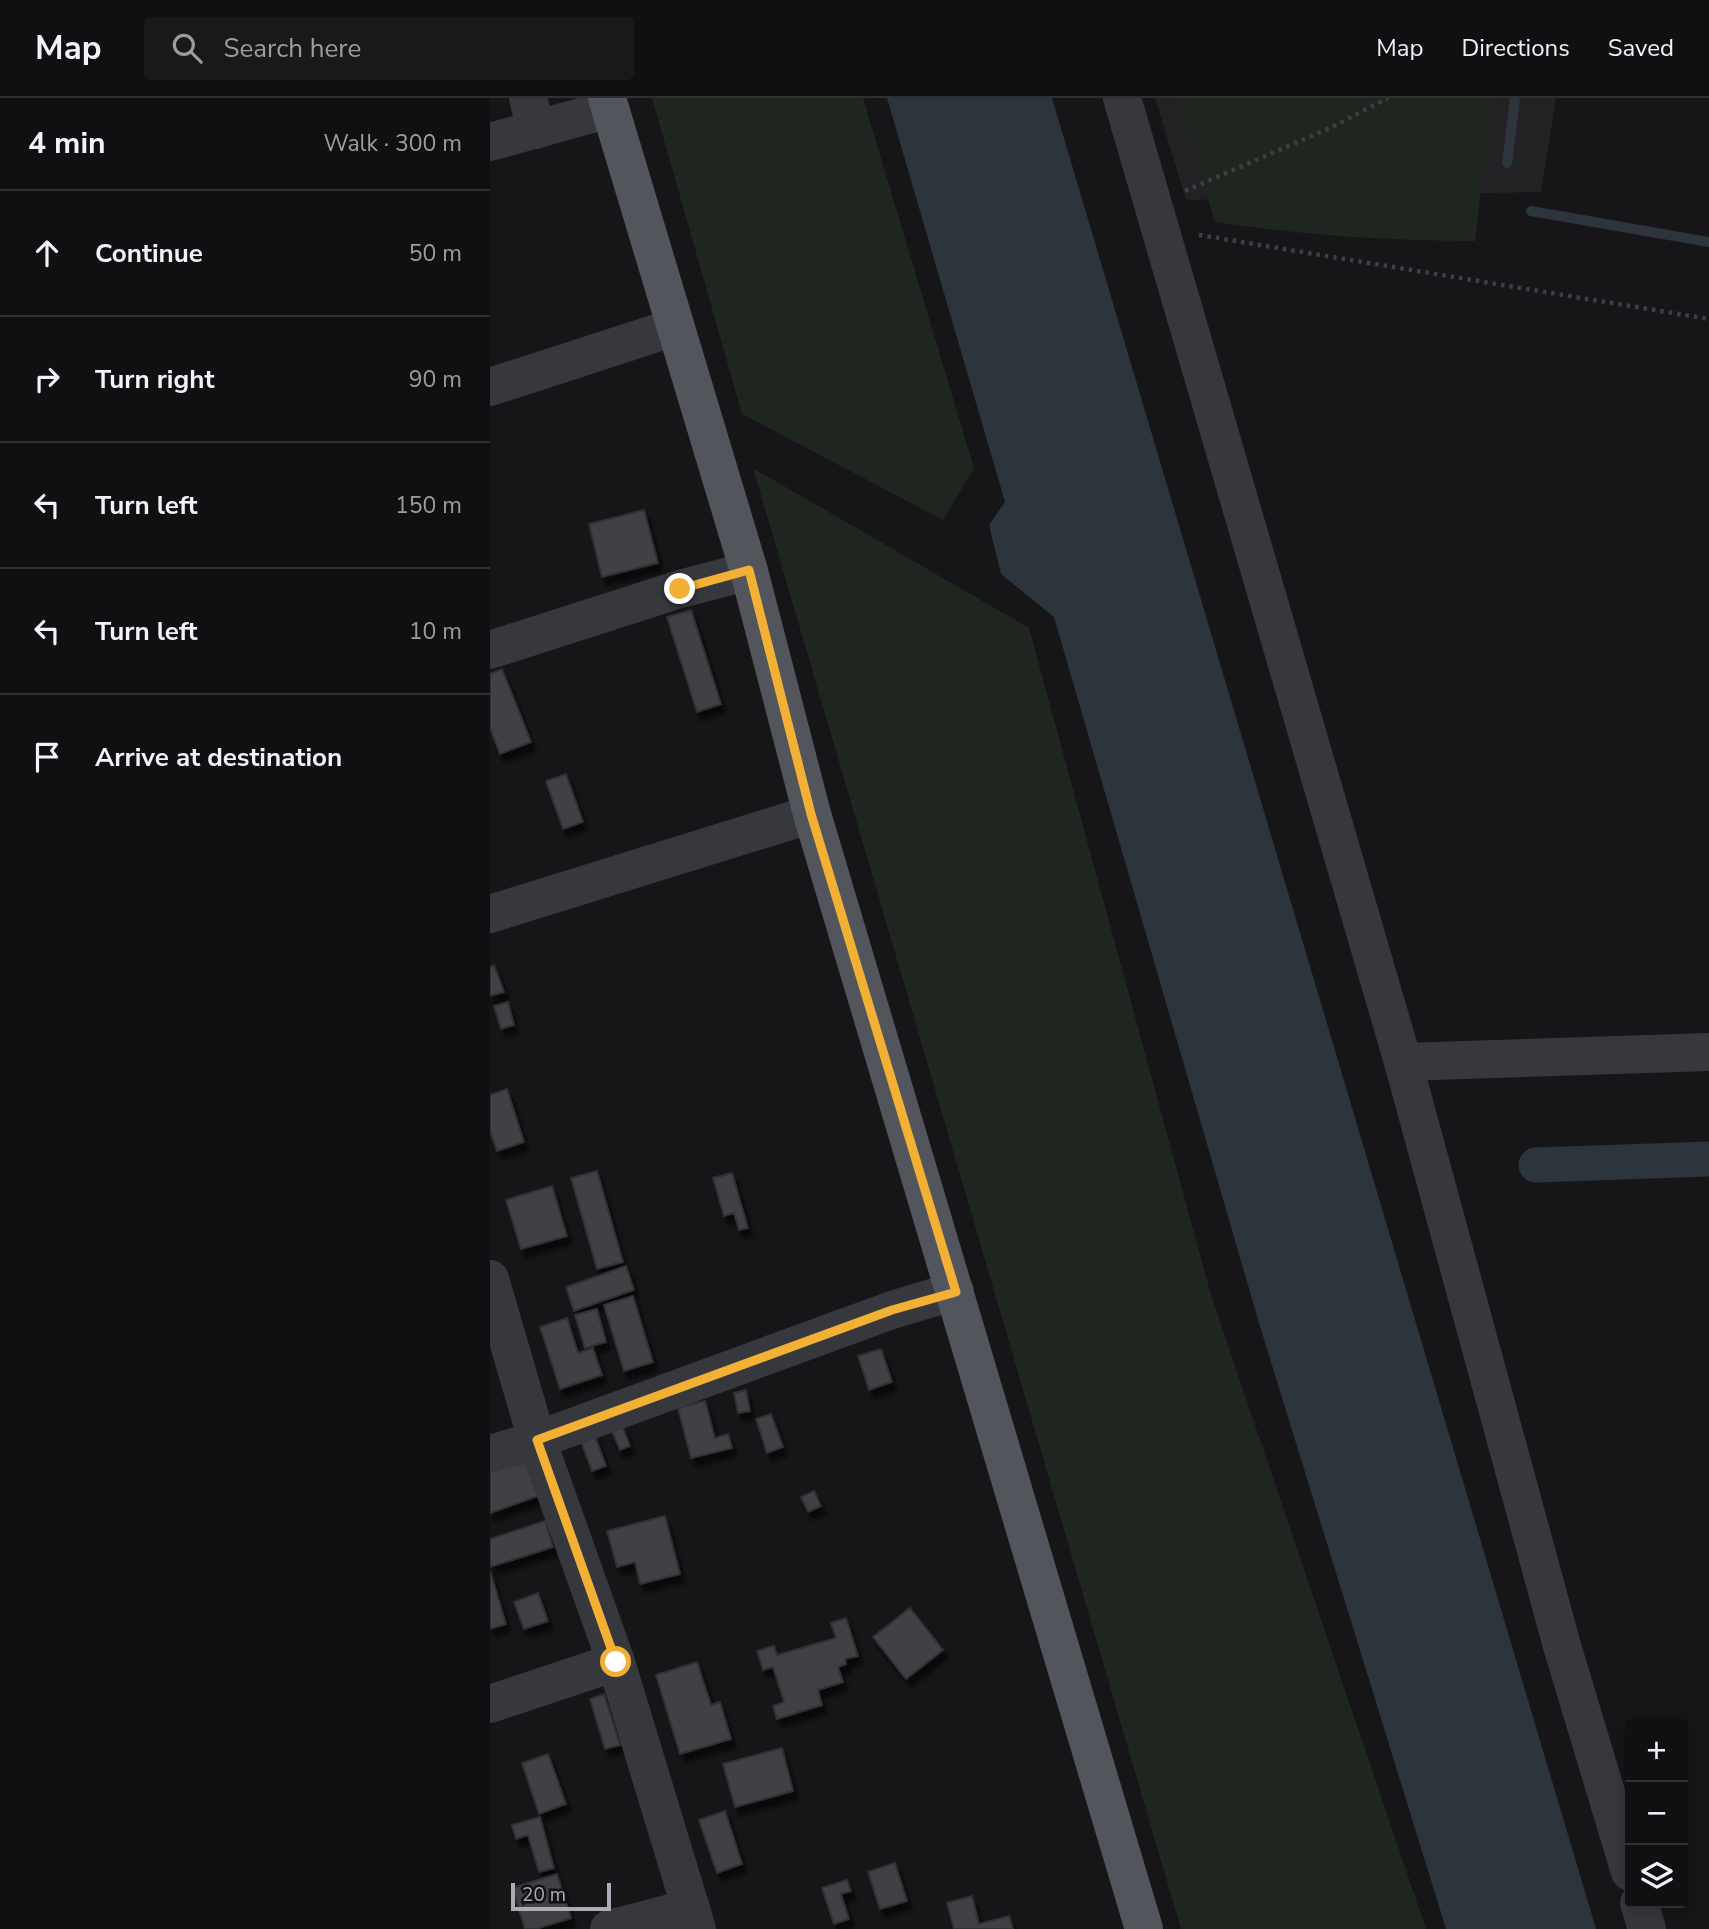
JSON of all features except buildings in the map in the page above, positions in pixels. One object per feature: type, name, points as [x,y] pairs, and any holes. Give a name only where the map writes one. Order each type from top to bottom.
[{"type":"main road","points":[[609,104],[749,570],[811,814],[956,1292],[1144,1929]]},
{"type":"street","points":[[1122,98],[1402,1062],[1562,1646],[1625,1855]]},
{"type":"street","points":[[490,142],[532,114],[609,104]]},
{"type":"street","points":[[490,387],[675,327]]},
{"type":"street","points":[[490,650],[680,589],[749,570]]},
{"type":"street","points":[[490,914],[811,814]]},
{"type":"street","points":[[1402,1062],[1709,1052]]},
{"type":"street","points":[[490,1279],[537,1440],[616,1662],[694,1918],[609,1929]]},
{"type":"street","points":[[490,1454],[537,1440],[892,1310],[956,1292]]},
{"type":"street","points":[[490,1704],[616,1662]]},
{"type":"street","points":[[1641,1908],[1647,1929]]},
{"type":"path","points":[[1158,217],[1388,98]]},
{"type":"path","points":[[1158,217],[1709,319]]},
{"type":"shaded area","points":[[652,98],[863,98],[974,468],[943,520],[742,414]]},
{"type":"shaded area","points":[[887,98],[1052,98],[1596,1929],[1446,1929],[1259,1323],[1054,617],[1001,574],[989,525],[1005,502]]},
{"type":"shaded area","points":[[1155,98],[1556,98],[1541,192],[1186,200]]},
{"type":"shaded area","points":[[1178,98],[1492,98],[1475,241],[1345,236],[1215,222]]},
{"type":"shaded area","points":[[753,468],[1029,628],[1211,1295],[1426,1929],[1181,1929]]},
{"type":"waterway","points":[[1507,163],[1515,98]]},
{"type":"waterway","points":[[1531,211],[1709,242]]},
{"type":"waterway","points":[[1536,1165],[1709,1159]]},
{"type":"route","points":[[616,1662],[537,1440],[892,1310],[956,1292],[811,814],[749,570],[680,589]]}]
